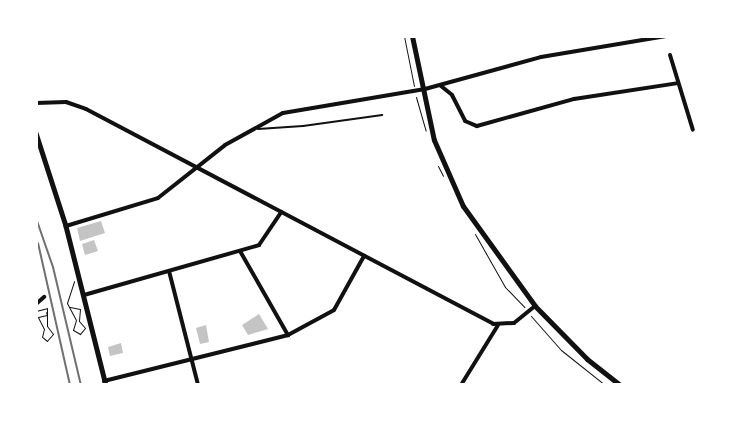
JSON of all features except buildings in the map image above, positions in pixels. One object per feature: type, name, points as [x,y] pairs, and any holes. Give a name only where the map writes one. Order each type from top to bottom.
[{"type":"main road","points":[[412,36],[425,108],[434,140],[463,206],[535,306],[586,359],[620,385]]},
{"type":"street","points":[[66,226],[158,198],[196,166],[250,130],[290,112],[439,86],[526,60],[666,36]]},
{"type":"street","points":[[670,56],[693,130]]},
{"type":"street","points":[[439,86],[448,88],[464,121],[477,126],[574,99],[678,83]]},
{"type":"street","points":[[36,103],[66,102],[79,106],[498,325],[514,322],[535,306]]},
{"type":"street","points":[[36,133],[66,226],[105,383],[288,335],[334,310],[364,256]]},
{"type":"street","points":[[84,295],[262,244],[281,212]]},
{"type":"street","points":[[240,251],[288,335]]},
{"type":"street","points":[[169,271],[198,385]]},
{"type":"street","points":[[36,304],[44,297]]},
{"type":"street","points":[[461,385],[498,325]]},
{"type":"lane","points":[[250,130],[382,115]]},
{"type":"path","points":[[404,36],[412,75]]},
{"type":"path","points":[[70,307],[80,309],[79,321],[85,328],[80,334],[73,330],[76,320],[67,303],[78,273]]},
{"type":"path","points":[[36,311],[47,308],[47,326],[53,334],[47,341],[42,337],[44,329],[38,317],[47,315],[46,312]]},
{"type":"railway","points":[[36,218],[53,267],[81,385]]},
{"type":"railway","points":[[38,243],[70,385]]}]
